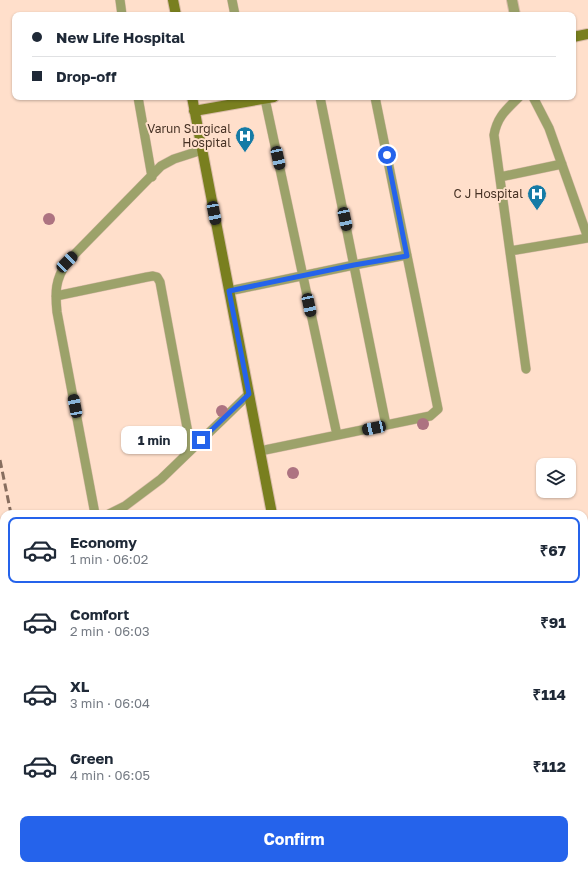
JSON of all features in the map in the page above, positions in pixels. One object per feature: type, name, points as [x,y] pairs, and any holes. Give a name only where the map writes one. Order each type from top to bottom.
[{"type":"street","points":[[173,0],[175,12]]},
{"type":"street","points":[[512,0],[514,12]]},
{"type":"street","points":[[576,36],[588,34]]},
{"type":"street","points":[[192,100],[271,510]]},
{"type":"street","points":[[194,111],[247,100]]},
{"type":"lane","points":[[120,0],[122,12]]},
{"type":"lane","points":[[232,0],[234,12]]},
{"type":"lane","points":[[139,100],[152,177]]},
{"type":"lane","points":[[270,100],[303,276],[337,435]]},
{"type":"lane","points":[[321,100],[386,425]]},
{"type":"lane","points":[[260,451],[430,416],[438,409],[376,100]]},
{"type":"lane","points":[[516,100],[496,123],[494,135],[526,369]]},
{"type":"lane","points":[[510,251],[588,238],[546,119],[535,100]]},
{"type":"lane","points":[[95,510],[57,312],[56,296],[60,272],[67,262],[152,177],[161,166],[174,159],[202,150]]},
{"type":"lane","points":[[500,177],[562,164]]},
{"type":"lane","points":[[229,291],[354,265],[407,256]]},
{"type":"lane","points":[[56,296],[147,277],[157,277],[160,282],[191,450]]},
{"type":"lane","points":[[117,510],[140,496],[161,479],[249,394]]},
{"type":"railway","points":[[0,460],[10,510]]},
{"type":"place","name":"Varun Surgical Hospital","points":[[245,153]]},
{"type":"place","name":"C J Hospital","points":[[537,211]]},
{"type":"route","points":[[201,440],[249,394],[229,291],[354,265],[407,256],[387,155]]}]
